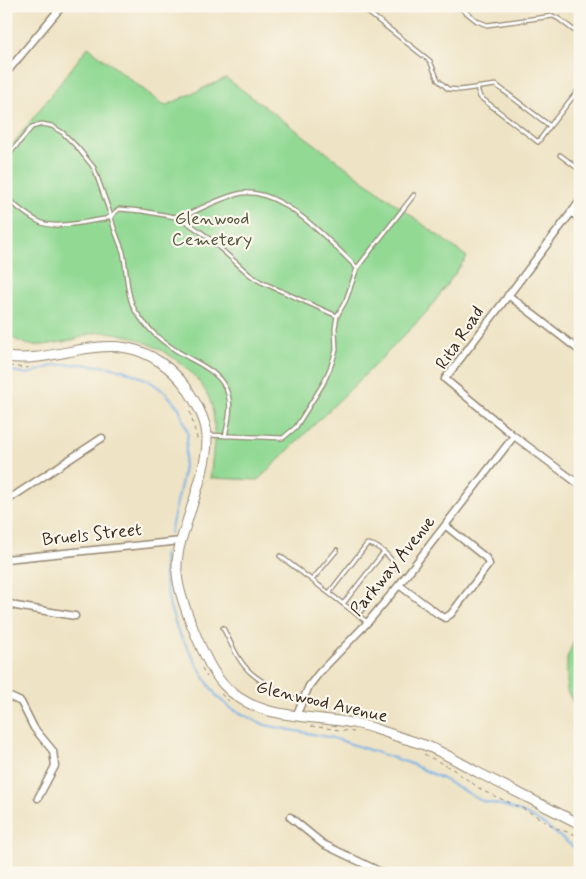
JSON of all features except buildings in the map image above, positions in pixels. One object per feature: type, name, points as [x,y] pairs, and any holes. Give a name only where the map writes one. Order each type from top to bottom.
[{"type":"street","points":[[6,74],[62,6]]},
{"type":"street","name":"Rita Road","points":[[580,202],[446,379],[514,436],[580,485]]},
{"type":"street","points":[[571,212],[580,219]]},
{"type":"street","points":[[508,295],[580,351]]},
{"type":"street","name":"Glenwood Avenue","points":[[6,357],[18,358],[63,353],[102,346],[128,348],[156,359],[180,378],[193,398],[207,435],[202,471],[181,541],[176,572],[182,599],[207,660],[214,674],[223,685],[244,702],[266,710],[359,724],[428,746],[580,824]]},
{"type":"street","name":"Parkway Avenue","points":[[296,716],[309,686],[319,673],[368,622],[399,585],[514,436]]},
{"type":"street","points":[[6,500],[102,438]]},
{"type":"street","points":[[399,585],[444,618],[451,614],[489,564],[486,558],[446,526]]},
{"type":"street","name":"Bruels Street","points":[[6,559],[181,541]]},
{"type":"street","points":[[6,602],[16,606],[75,616]]},
{"type":"street","points":[[6,695],[21,702],[34,728],[53,751],[55,766],[38,798]]},
{"type":"street","points":[[290,817],[323,844],[383,873]]},
{"type":"lane","points":[[360,6],[430,61],[438,80],[448,89],[458,90],[496,85],[550,126]]},
{"type":"lane","points":[[458,6],[476,21],[487,25],[552,16],[559,18],[580,35]]},
{"type":"lane","points":[[477,88],[480,97],[538,142],[580,88]]},
{"type":"lane","points":[[576,93],[580,96]]},
{"type":"lane","points":[[6,158],[32,127],[42,124],[52,126],[63,133],[94,168],[123,252],[134,309],[149,330],[174,349],[210,370],[221,381],[228,395],[230,413],[226,436]]},
{"type":"lane","points":[[560,155],[580,170]]},
{"type":"lane","points":[[181,218],[239,194],[254,193],[266,196],[315,226],[357,268]]},
{"type":"lane","points":[[207,435],[276,439],[283,438],[296,427],[323,384],[331,366],[336,350],[335,328],[337,316],[346,300],[357,268],[414,195]]},
{"type":"lane","points":[[6,198],[35,220],[54,226],[105,219],[119,209],[181,218],[205,235],[250,275],[337,316]]},
{"type":"lane","points":[[329,593],[367,544],[372,544],[392,560],[395,567],[358,615]]},
{"type":"lane","points":[[312,580],[337,550]]},
{"type":"lane","points":[[343,604],[383,553]]},
{"type":"lane","points":[[280,556],[368,622]]},
{"type":"lane","points":[[223,628],[249,672],[263,682],[302,702]]},
{"type":"path","points":[[6,365],[26,368],[35,366]]},
{"type":"path","points":[[190,411],[199,445]]},
{"type":"path","points":[[201,665],[210,681]]},
{"type":"path","points":[[221,694],[234,704]]},
{"type":"path","points":[[308,726],[359,733]]},
{"type":"path","points":[[423,754],[454,770],[483,791],[524,809],[558,828],[580,836]]},
{"type":"green space","name":"Glenwood Cemetery","points":[[88,47],[165,106],[226,78],[467,257],[427,312],[258,480],[210,478],[214,426],[212,406],[201,385],[191,373],[164,352],[133,338],[102,332],[47,345],[31,345],[6,335],[6,153]]},
{"type":"green space","points":[[580,626],[580,715],[567,691],[567,658]]},
{"type":"waterway","points":[[6,370],[28,374],[56,365],[80,364],[108,367],[123,370],[148,380],[165,392],[179,408],[188,433],[182,480],[170,533]]},
{"type":"waterway","points":[[164,553],[165,581],[170,607],[178,631],[218,698],[232,709],[265,725],[333,738],[409,763],[443,779],[482,801],[505,806],[528,815],[580,852]]}]
